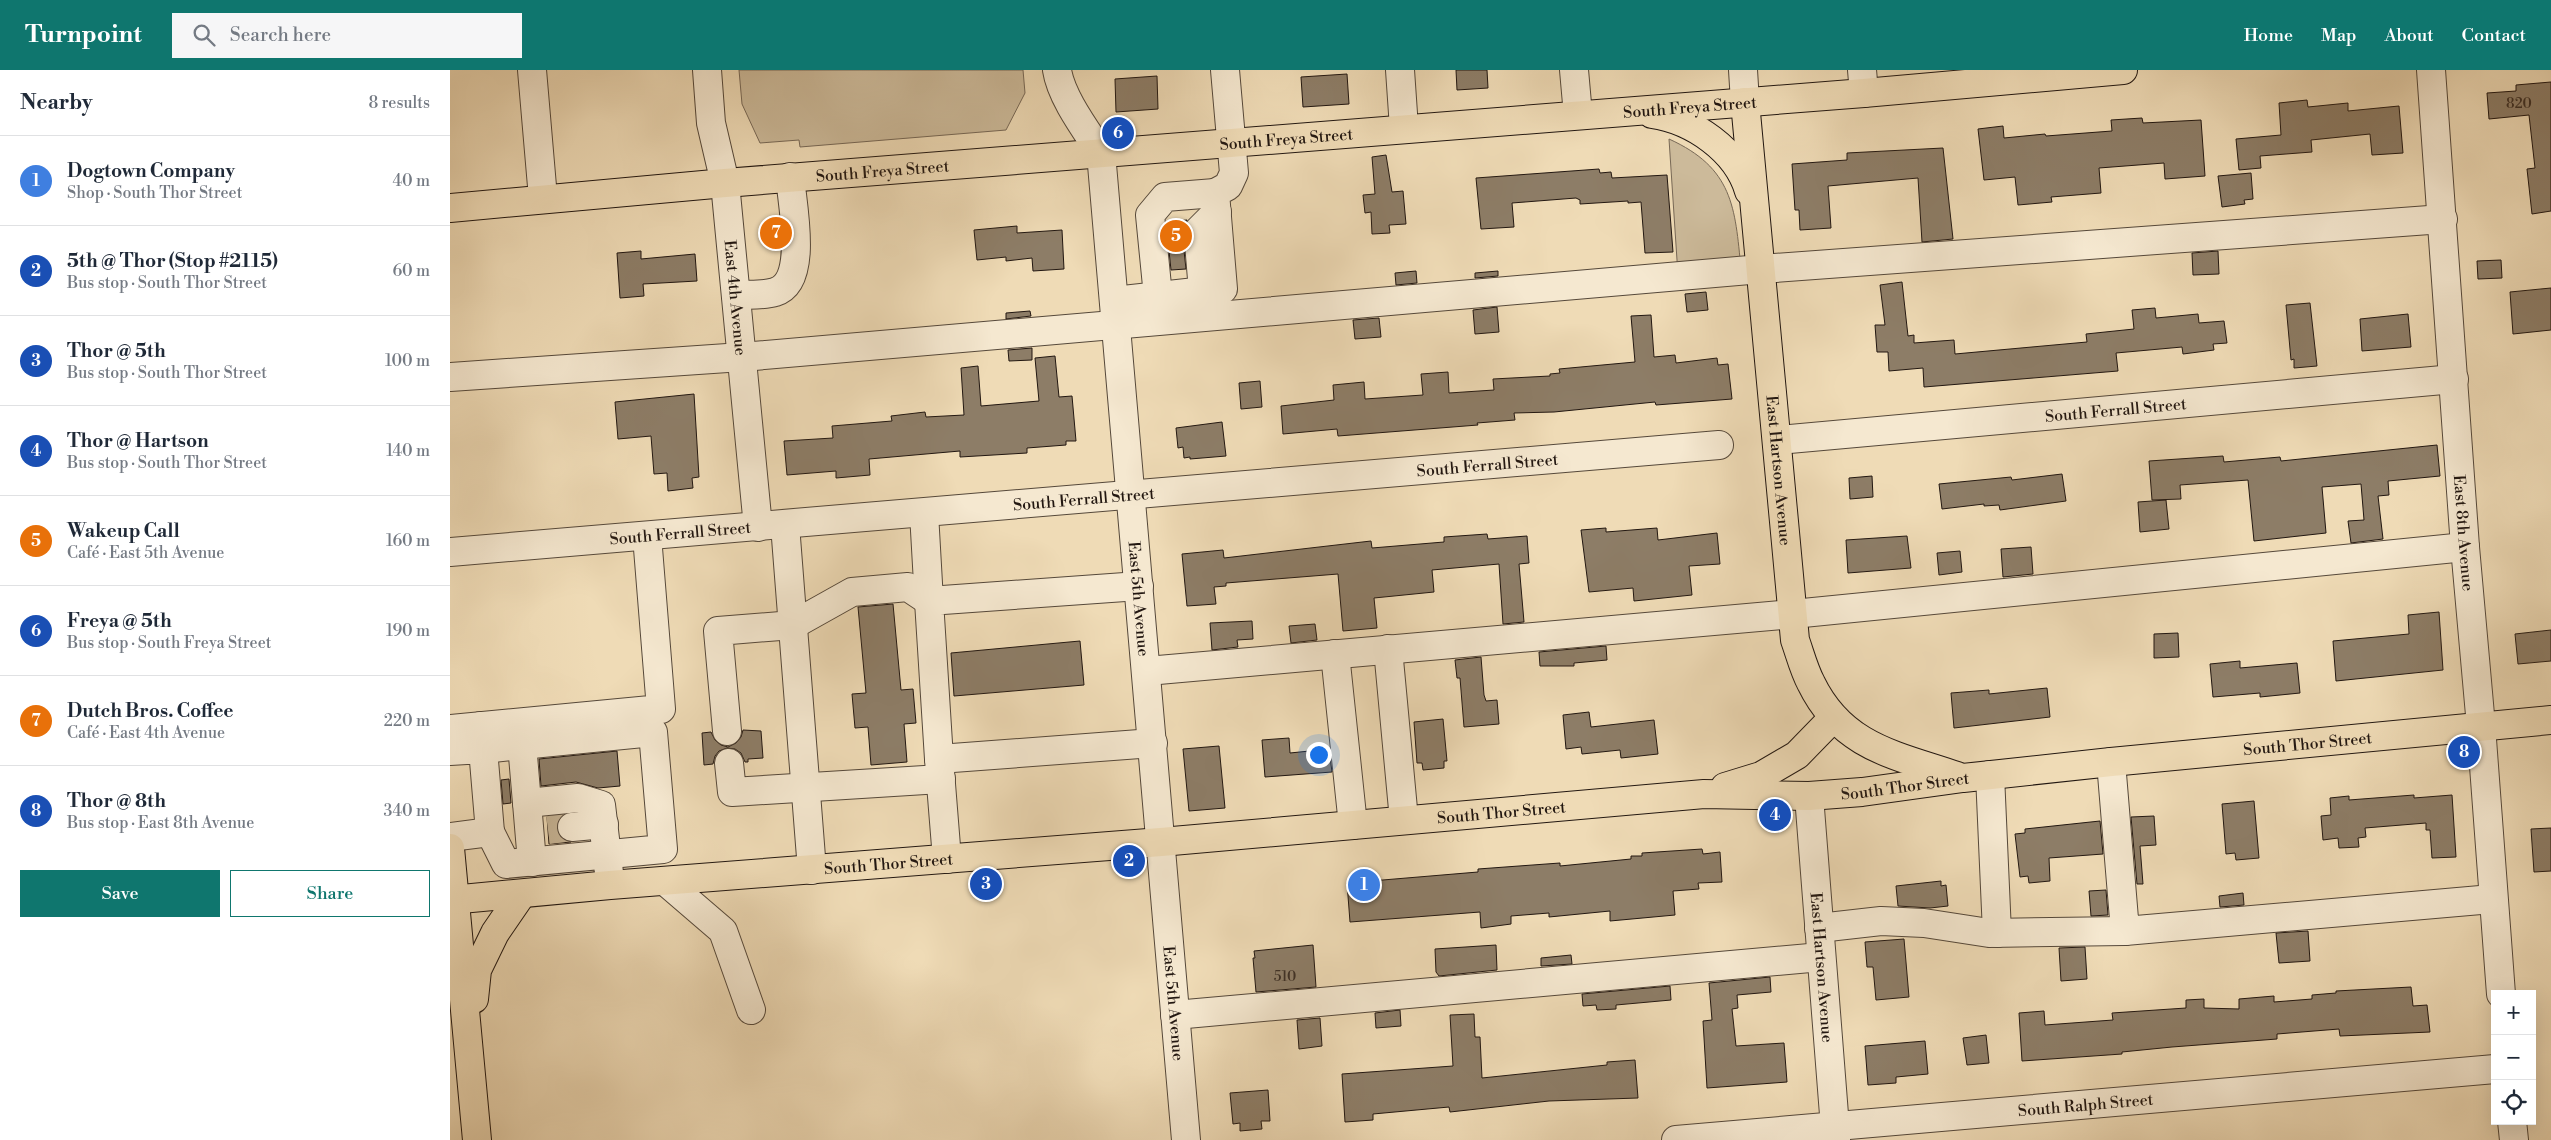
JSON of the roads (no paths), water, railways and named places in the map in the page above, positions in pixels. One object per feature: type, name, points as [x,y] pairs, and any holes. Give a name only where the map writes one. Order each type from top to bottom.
[{"type":"main road","name":"South Freya Street","points":[[450,208],[543,198],[725,183],[1745,102],[1863,82],[2123,70]]},
{"type":"main road","name":"East Hartson Avenue","points":[[1745,102],[1796,640],[1810,683],[1833,718],[1861,741],[1886,752],[1963,778]]},
{"type":"main road","points":[[1621,112],[1656,115],[1686,125],[1707,137],[1738,166],[1747,186],[1756,219]]},
{"type":"main road","points":[[1704,794],[1761,776],[1797,755],[1833,718]]},
{"type":"main road","name":"South Thor Street","points":[[452,900],[610,885],[1161,842],[1704,794],[1809,796],[1868,791],[1963,778],[2111,762],[2551,720]]},
{"type":"main road","points":[[450,848],[452,900],[477,1140]]},
{"type":"main road","points":[[469,1052],[477,970],[515,895]]},
{"type":"street","points":[[532,70],[543,198]]},
{"type":"street","name":"East 4th Avenue","points":[[707,70],[711,123],[725,183],[758,527]]},
{"type":"street","name":"East 5th Avenue","points":[[1057,70],[1058,78],[1077,116],[1101,153],[1186,1140]]},
{"type":"street","points":[[1115,313],[1158,296],[1223,289],[1216,203],[1228,186],[1234,173],[1225,70]]},
{"type":"street","points":[[1400,70],[1404,128]]},
{"type":"street","points":[[1574,70],[1578,115]]},
{"type":"street","name":"East Hartson Avenue","points":[[1743,70],[1745,102]]},
{"type":"street","name":"East 8th Avenue","points":[[2431,70],[2465,547],[2481,726],[2492,899],[2501,990]]},
{"type":"street","points":[[736,295],[775,292],[789,283],[797,256],[790,178]]},
{"type":"street","points":[[1158,296],[1150,215],[1164,197],[1216,203]]},
{"type":"street","points":[[450,377],[742,357],[1115,313],[1761,269],[2443,219]]},
{"type":"street","name":"South Ferrall Street","points":[[1778,440],[2454,380]]},
{"type":"street","name":"South Ferrall Street","points":[[450,552],[1719,445]]},
{"type":"street","points":[[924,513],[947,859]]},
{"type":"street","points":[[784,525],[812,870]]},
{"type":"street","points":[[519,863],[607,856],[663,849],[647,536]]},
{"type":"street","points":[[1147,671],[1793,614],[2465,547]]},
{"type":"street","points":[[727,731],[718,631],[792,625],[852,592],[908,587],[929,601],[1139,586]]},
{"type":"street","points":[[1388,649],[1404,820]]},
{"type":"street","points":[[1335,654],[1353,825]]},
{"type":"street","points":[[450,751],[482,737],[657,720]]},
{"type":"street","points":[[450,729],[522,744],[657,720]]},
{"type":"street","points":[[482,737],[490,832],[519,863]]},
{"type":"street","points":[[729,763],[732,792],[806,788],[940,769],[1153,743]]},
{"type":"street","points":[[522,744],[527,803],[550,830]]},
{"type":"street","points":[[2111,762],[2125,931]]},
{"type":"street","points":[[1990,775],[1997,933]]},
{"type":"street","name":"East Hartson Avenue","points":[[1809,796],[1835,1134]]},
{"type":"street","points":[[527,803],[578,798],[601,805],[610,885]]},
{"type":"street","points":[[515,895],[519,863],[550,830],[604,824]]},
{"type":"street","points":[[450,837],[490,832]]},
{"type":"street","points":[[666,882],[723,931],[751,1010]]},
{"type":"street","points":[[1819,928],[1881,921],[1924,923],[1997,933],[2125,931],[2492,899]]},
{"type":"street","points":[[1176,1015],[1821,957]]},
{"type":"street","name":"South Ralph Street","points":[[1676,1140],[1835,1134],[2491,1069]]},
{"type":"street","points":[[2512,1125],[2514,1140]]},
{"type":"tunnel","points":[[548,830],[572,827]]},
{"type":"place","name":"Freya @ 5th","points":[[1118,133]]},
{"type":"place","name":"Dutch Bros. Coffee","points":[[776,233]]},
{"type":"place","name":"Wakeup Call","points":[[1176,236]]},
{"type":"place","name":"Thor @ 8th","points":[[2464,752]]},
{"type":"place","name":"Thor @ Hartson","points":[[1775,815]]},
{"type":"place","name":"5th @ Thor (Stop #2115)","points":[[1129,861]]},
{"type":"place","name":"Thor @ 5th","points":[[986,884]]},
{"type":"place","name":"Dogtown Company","points":[[1364,885]]}]
